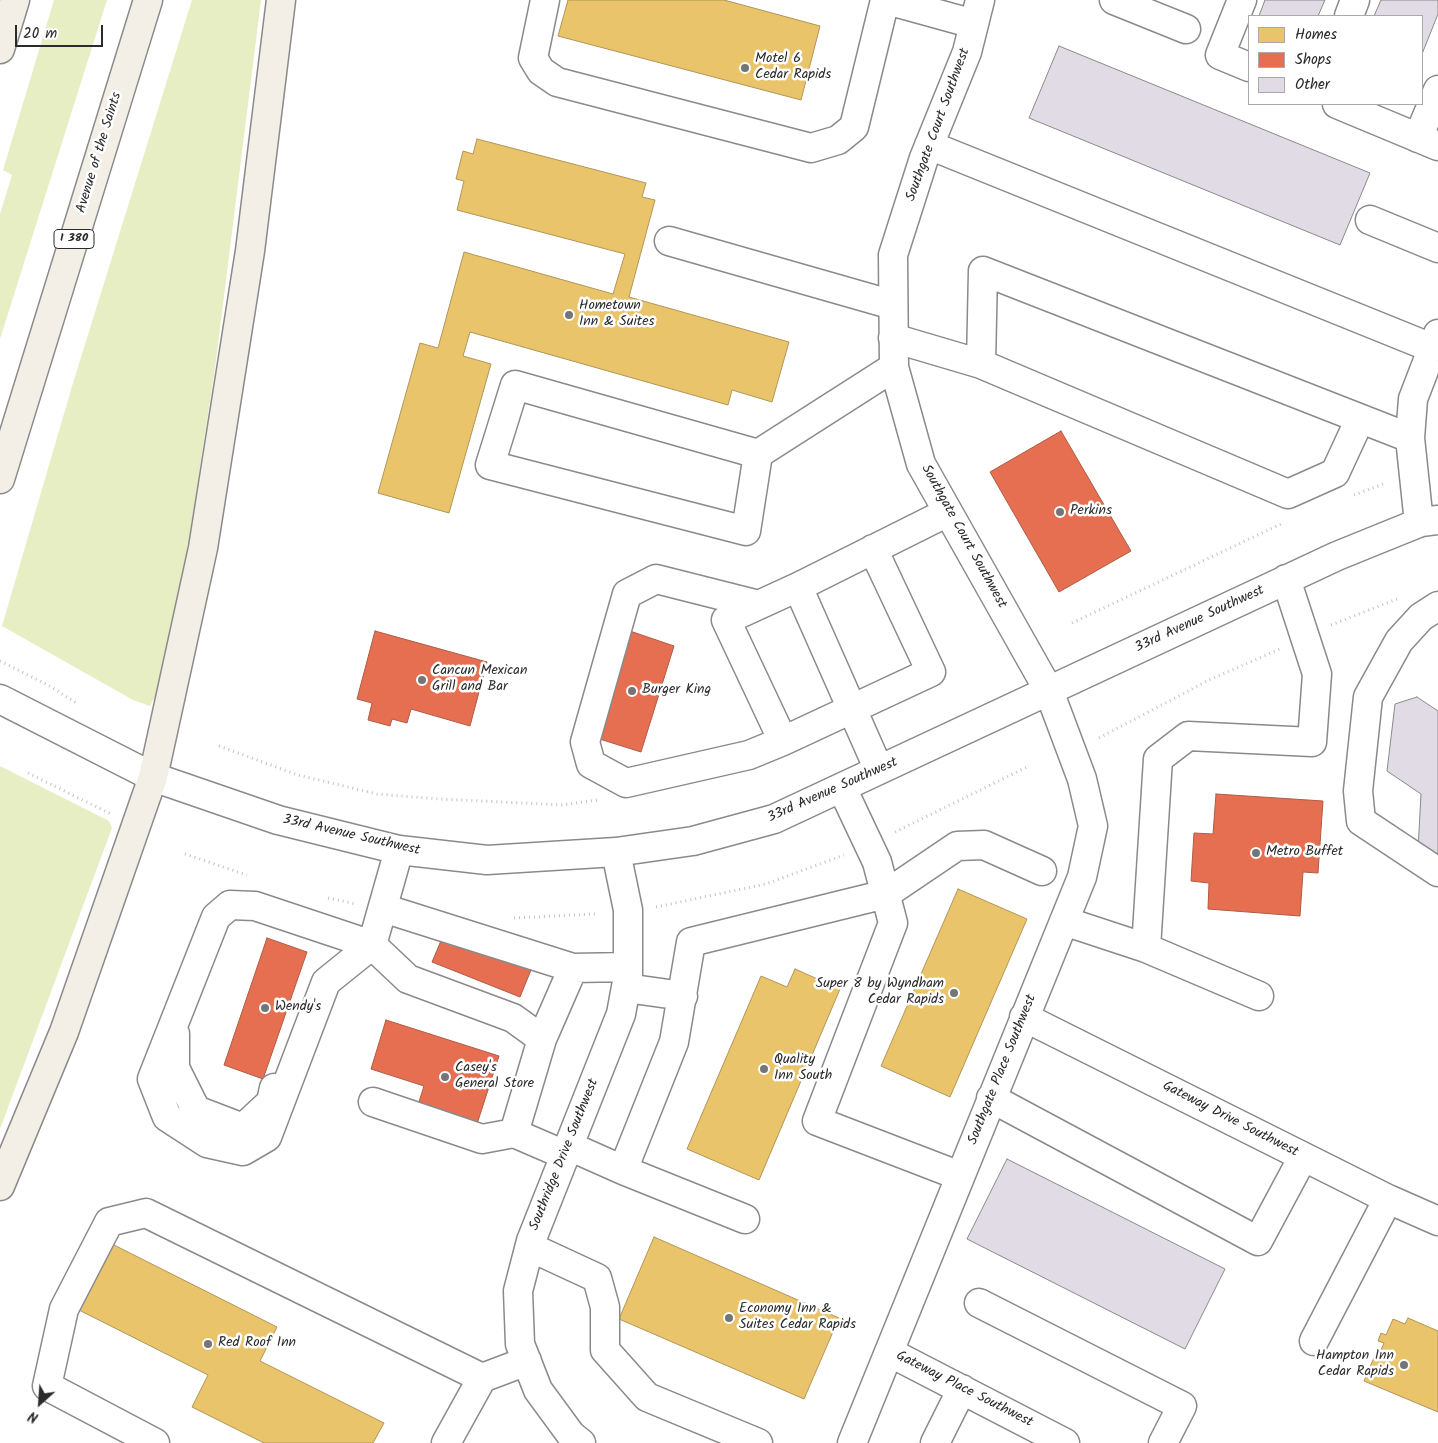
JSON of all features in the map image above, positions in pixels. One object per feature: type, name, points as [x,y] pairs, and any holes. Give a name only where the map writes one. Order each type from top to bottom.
[{"type":"highway","points":[[0,49],[15,0]]},
{"type":"highway","name":"Avenue of the Saints","points":[[0,479],[148,0]]},
{"type":"highway","points":[[0,1186],[64,1032],[153,777],[203,548],[250,251],[280,0]]},
{"type":"street","points":[[545,0],[533,58],[541,71],[557,82],[811,148],[838,140],[854,126],[886,0],[977,12]]},
{"type":"street","points":[[1114,0],[1186,29]]},
{"type":"street","points":[[1242,0],[1220,55],[1248,67]]},
{"type":"street","points":[[1348,15],[1355,0]]},
{"type":"street","name":"Southgate Court Southwest","points":[[977,12],[967,52],[929,145],[893,255],[894,367],[921,464],[1049,691]]},
{"type":"street","points":[[1339,105],[1428,142],[1438,90]]},
{"type":"street","points":[[929,145],[1435,341],[1413,399],[1410,438],[1414,475],[1429,522]]},
{"type":"street","points":[[1370,220],[1438,248]]},
{"type":"street","points":[[669,241],[893,305]]},
{"type":"street","points":[[981,364],[983,271],[1410,438]]},
{"type":"street","points":[[893,338],[981,364],[1288,494],[1335,473],[1360,418]]},
{"type":"street","points":[[758,454],[746,531],[490,465],[515,385],[758,454],[894,367]]},
{"type":"street","points":[[783,741],[726,620],[798,587],[948,512]]},
{"type":"street","name":"33rd Avenue Southwest","points":[[0,699],[153,777],[278,820],[399,850],[486,860],[616,852],[693,842],[774,819],[1286,579],[1337,556],[1429,522]]},
{"type":"street","points":[[759,605],[656,579],[627,594],[585,742],[591,764],[626,783],[749,755],[931,672],[873,549]]},
{"type":"street","points":[[1146,948],[1158,758],[1188,736],[1312,742],[1317,674],[1286,579]]},
{"type":"street","points":[[798,587],[879,770]]},
{"type":"street","points":[[1438,606],[1421,617],[1399,641],[1368,697],[1358,791],[1361,822],[1438,872]]},
{"type":"street","name":"Southgate Place Southwest","points":[[852,1443],[1082,877],[1093,826],[1082,779],[1049,691]]},
{"type":"street","points":[[842,788],[877,862],[893,923],[817,1121],[960,1176]]},
{"type":"street","points":[[623,1170],[674,1042],[691,942],[886,894],[957,846],[984,844],[1042,871]]},
{"type":"street","points":[[399,850],[372,945],[326,982],[267,1137],[243,1151],[207,1143],[167,1117],[152,1078],[216,917],[230,905],[255,906],[372,945],[408,979],[513,1018],[542,1039]]},
{"type":"street","name":"Southridge Drive Southwest","points":[[581,1443],[571,1435],[538,1390],[520,1344],[518,1291],[530,1247],[621,1014],[627,978],[628,910],[616,852]]},
{"type":"street","points":[[382,908],[573,968],[627,978],[683,996]]},
{"type":"street","points":[[1064,921],[1146,948],[1259,996]]},
{"type":"street","points":[[514,1133],[542,1039],[573,968]]},
{"type":"street","name":"Gateway Drive Southwest","points":[[1024,1017],[1388,1199],[1438,1221]]},
{"type":"street","points":[[991,1098],[1258,1241],[1303,1157]]},
{"type":"street","points":[[373,1102],[482,1139],[514,1133],[623,1170],[745,1219]]},
{"type":"street","points":[[1314,1341],[1388,1199]]},
{"type":"street","points":[[155,1443],[47,1386],[64,1309],[108,1222],[146,1213],[482,1378]]},
{"type":"street","points":[[530,1247],[597,1278],[606,1307],[605,1350],[647,1397],[758,1443]]},
{"type":"street","points":[[979,1304],[1182,1406],[1163,1443]]},
{"type":"street","name":"Gateway Place Southwest","points":[[889,1352],[1065,1443]]},
{"type":"street","points":[[446,1443],[482,1378],[527,1361]]},
{"type":"street","points":[[935,1443],[962,1389]]},
{"type":"path","points":[[1346,498],[1414,475]]},
{"type":"path","points":[[1072,623],[1284,522]]},
{"type":"path","points":[[1099,738],[1208,680],[1370,608],[1407,595]]},
{"type":"path","points":[[0,661],[48,685],[80,705]]},
{"type":"path","points":[[28,773],[111,814]]},
{"type":"green space","points":[[54,0],[107,0],[0,339],[0,214],[12,175],[3,170]]},
{"type":"green space","points":[[192,0],[261,0],[215,368],[188,545],[168,655],[159,689],[150,706],[133,700],[2,626],[73,383]]},
{"type":"green space","points":[[0,766],[109,821],[112,828],[0,1129]]},
{"type":"building: Homes","name":"Motel 6 Cedar Rapids","points":[[568,0],[724,0],[820,26],[801,100],[558,36]]},
{"type":"building: Homes","name":"Hometown Inn & Suites","points":[[477,139],[646,183],[642,197],[655,200],[629,297],[789,342],[772,402],[732,390],[728,405],[470,332],[463,356],[491,364],[449,513],[378,493],[420,343],[438,348],[464,252],[613,294],[625,254],[457,210],[464,181],[456,179],[463,151],[473,154]]},
{"type":"building: Homes","name":"Super 8 by Wyndham Cedar Rapids","points":[[958,889],[1027,919],[950,1097],[881,1066]]},
{"type":"building: Homes","name":"Quality Inn South","points":[[795,969],[840,989],[759,1180],[687,1149],[761,976],[787,987]]},
{"type":"building: Homes","name":"Economy Inn & Suites Cedar Rapids","points":[[654,1237],[839,1318],[804,1399],[619,1319]]},
{"type":"building: Homes","name":"Red Roof Inn","points":[[110,1243],[277,1327],[260,1361],[384,1423],[373,1443],[264,1443],[192,1407],[208,1375],[77,1309]]},
{"type":"building: Homes","name":"Hampton Inn Cedar Rapids","points":[[1408,1318],[1438,1331],[1438,1412],[1364,1381],[1378,1348],[1381,1350],[1384,1343],[1378,1341],[1381,1333],[1386,1335],[1393,1319],[1405,1324]]},
{"type":"building: Shops","name":"Perkins","points":[[1061,431],[1131,551],[1059,592],[990,472]]},
{"type":"building: Shops","name":"Burger King","points":[[624,629],[674,646],[641,752],[590,736]]},
{"type":"building: Shops","name":"Cancun Mexican Grill and Bar","points":[[375,631],[487,662],[470,726],[411,709],[407,723],[392,719],[390,726],[368,720],[372,703],[357,699]]},
{"type":"building: Shops","name":"Metro Buffet","points":[[1216,794],[1323,801],[1318,873],[1303,872],[1300,916],[1208,909],[1209,883],[1191,881],[1194,833],[1213,834]]},
{"type":"building: Shops","points":[[443,936],[531,970],[520,997],[432,962]]},
{"type":"building: Shops","name":"Wendy's","points":[[267,938],[307,952],[263,1079],[224,1065]]},
{"type":"building: Shops","name":"Casey's General Store","points":[[386,1020],[499,1056],[476,1127],[417,1108],[424,1086],[371,1069]]},
{"type":"building: Other","points":[[1265,0],[1325,0],[1318,15],[1259,15]]},
{"type":"building: Other","points":[[1381,0],[1438,0],[1438,14],[1423,52],[1423,15],[1374,15]]},
{"type":"building: Other","points":[[1059,46],[1370,173],[1340,245],[1029,118]]},
{"type":"building: Other","points":[[1417,697],[1438,711],[1438,864],[1418,850],[1421,794],[1387,771],[1395,704]]},
{"type":"building: Other","points":[[1007,1159],[1225,1269],[1185,1349],[967,1239]]},
{"type":"place","name":"Motel 6 Cedar Rapids","points":[[745,68]]},
{"type":"place","name":"Hometown Inn & Suites","points":[[569,315]]},
{"type":"place","name":"Perkins","points":[[1060,512]]},
{"type":"place","name":"Cancun Mexican Grill and Bar","points":[[422,680]]},
{"type":"place","name":"Burger King","points":[[632,691]]},
{"type":"place","name":"Metro Buffet","points":[[1256,853]]},
{"type":"place","name":"Super 8 by Wyndham Cedar Rapids","points":[[954,993]]},
{"type":"place","name":"Wendy's","points":[[265,1008]]},
{"type":"place","name":"Quality Inn South","points":[[764,1069]]},
{"type":"place","name":"Casey's General Store","points":[[445,1077]]},
{"type":"place","name":"Economy Inn & Suites Cedar Rapids","points":[[729,1318]]},
{"type":"place","name":"Red Roof Inn","points":[[208,1344]]},
{"type":"place","name":"Hampton Inn Cedar Rapids","points":[[1404,1365]]}]
